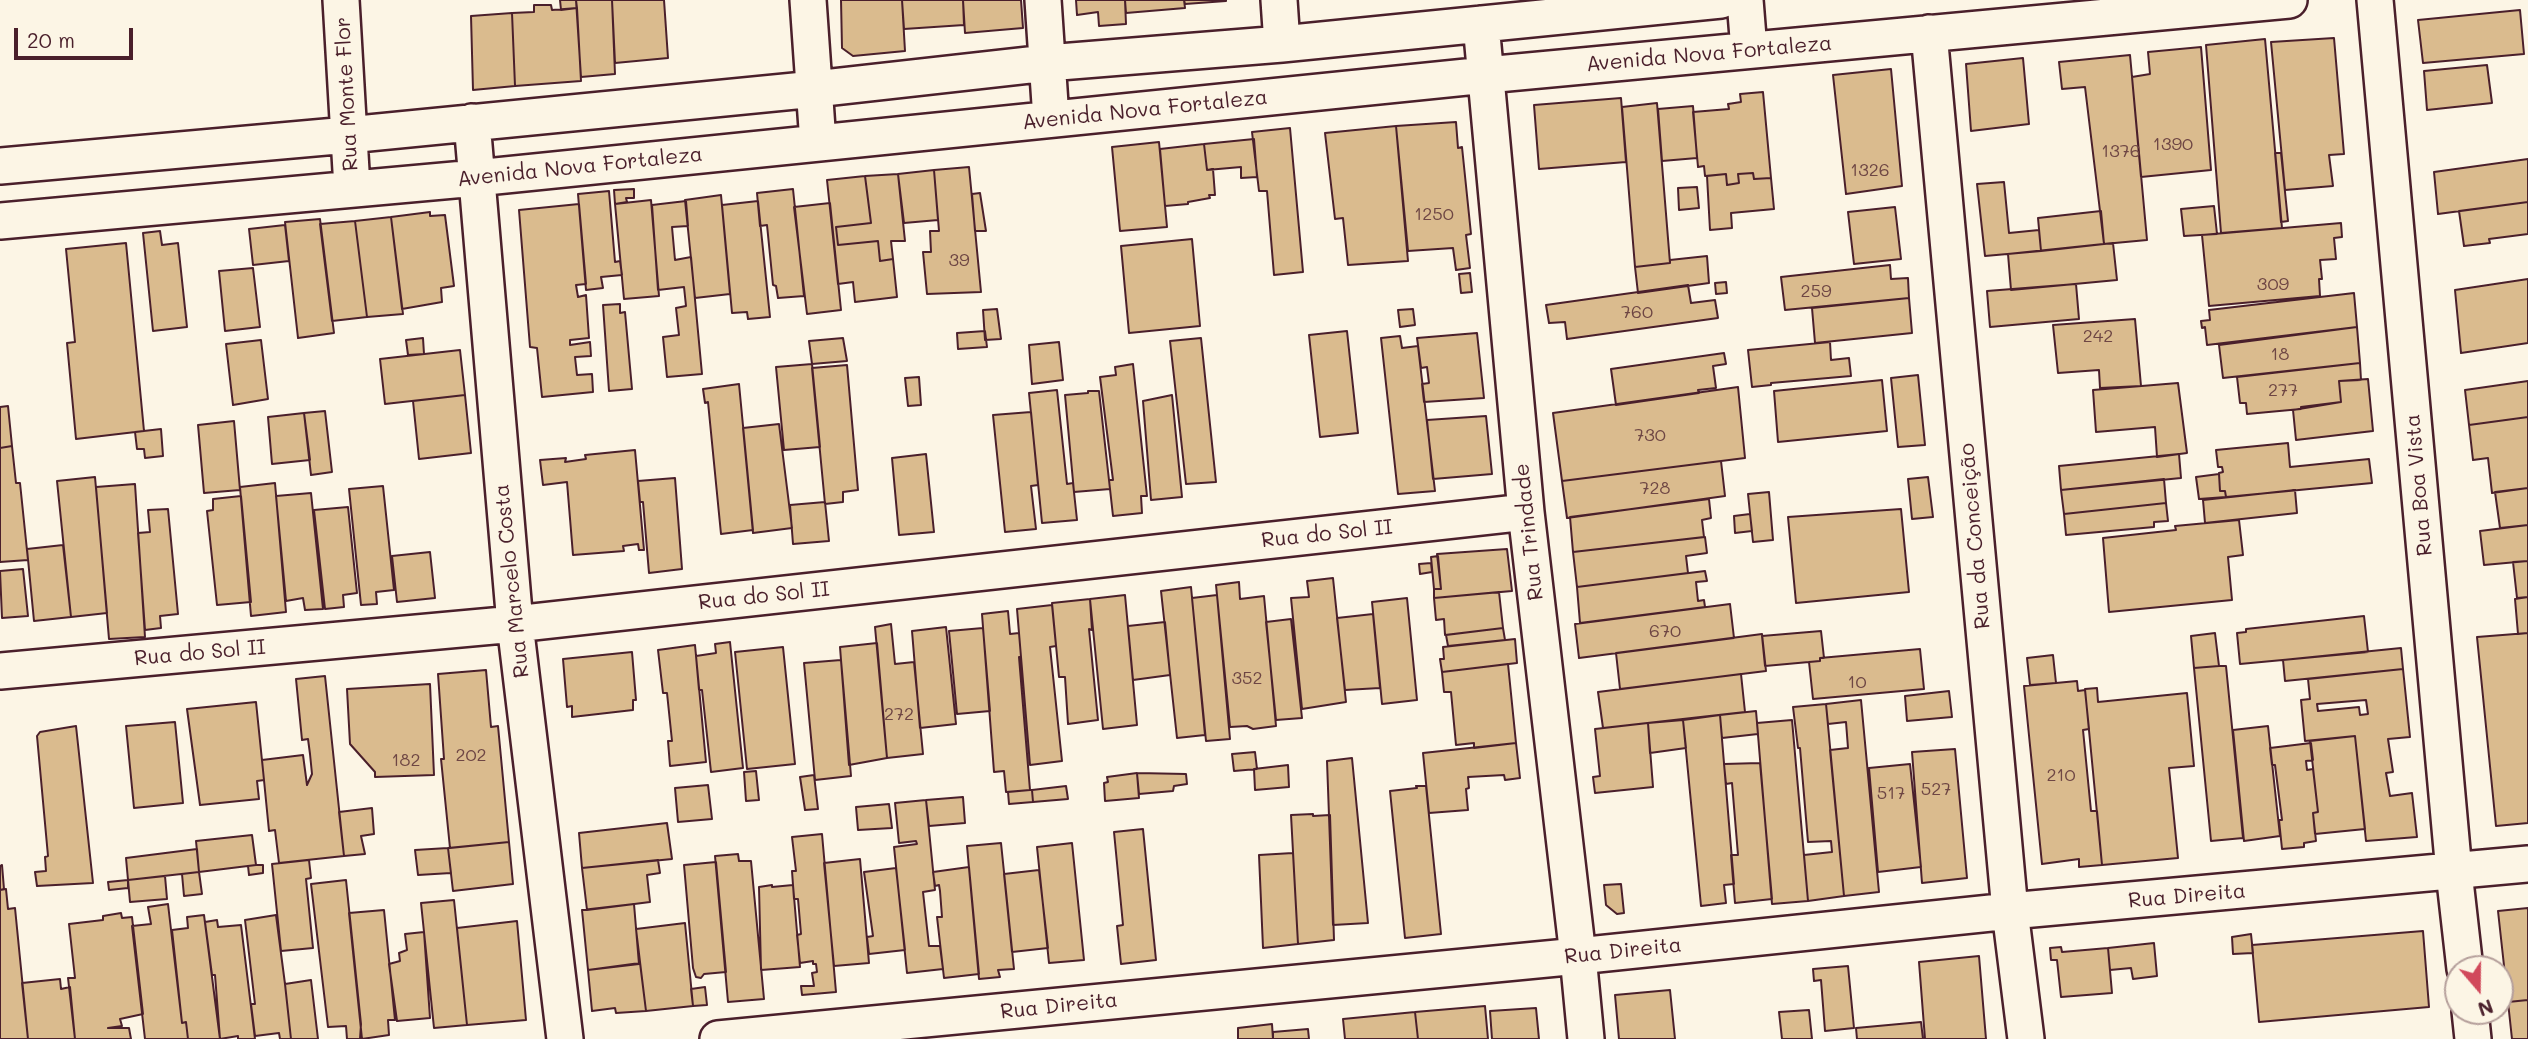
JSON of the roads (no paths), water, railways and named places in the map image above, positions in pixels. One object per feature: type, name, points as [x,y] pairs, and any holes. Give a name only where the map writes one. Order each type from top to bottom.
[{"type":"street","name":"Rua Monte Flor","points":[[341,0],[352,188]]},
{"type":"street","points":[[808,0],[818,143]]},
{"type":"street","points":[[1043,0],[1051,120]]},
{"type":"street","points":[[1279,0],[1282,44]]},
{"type":"street","points":[[0,166],[348,135],[1047,63],[1282,44],[1721,0]]},
{"type":"street","points":[[1745,0],[1749,50]]},
{"type":"street","name":"Avenida Nova Fortaleza","points":[[0,221],[476,177],[2223,3],[2289,0]]},
{"type":"street","name":"Rua Boa Vista","points":[[2375,0],[2463,955]]},
{"type":"street","name":"Rua Trindade","points":[[1481,24],[1526,512],[1586,1039]]},
{"type":"street","name":"Rua da Conceição","points":[[1929,33],[2010,911],[2026,1039]]},
{"type":"street","name":"Rua Marcelo Costa","points":[[472,122],[515,624],[565,1039]]},
{"type":"street","name":"Rua do Sol II","points":[[0,671],[515,624],[1526,512]]},
{"type":"street","name":"Rua Direita","points":[[718,1039],[1578,956],[2010,911],[2528,864]]}]
